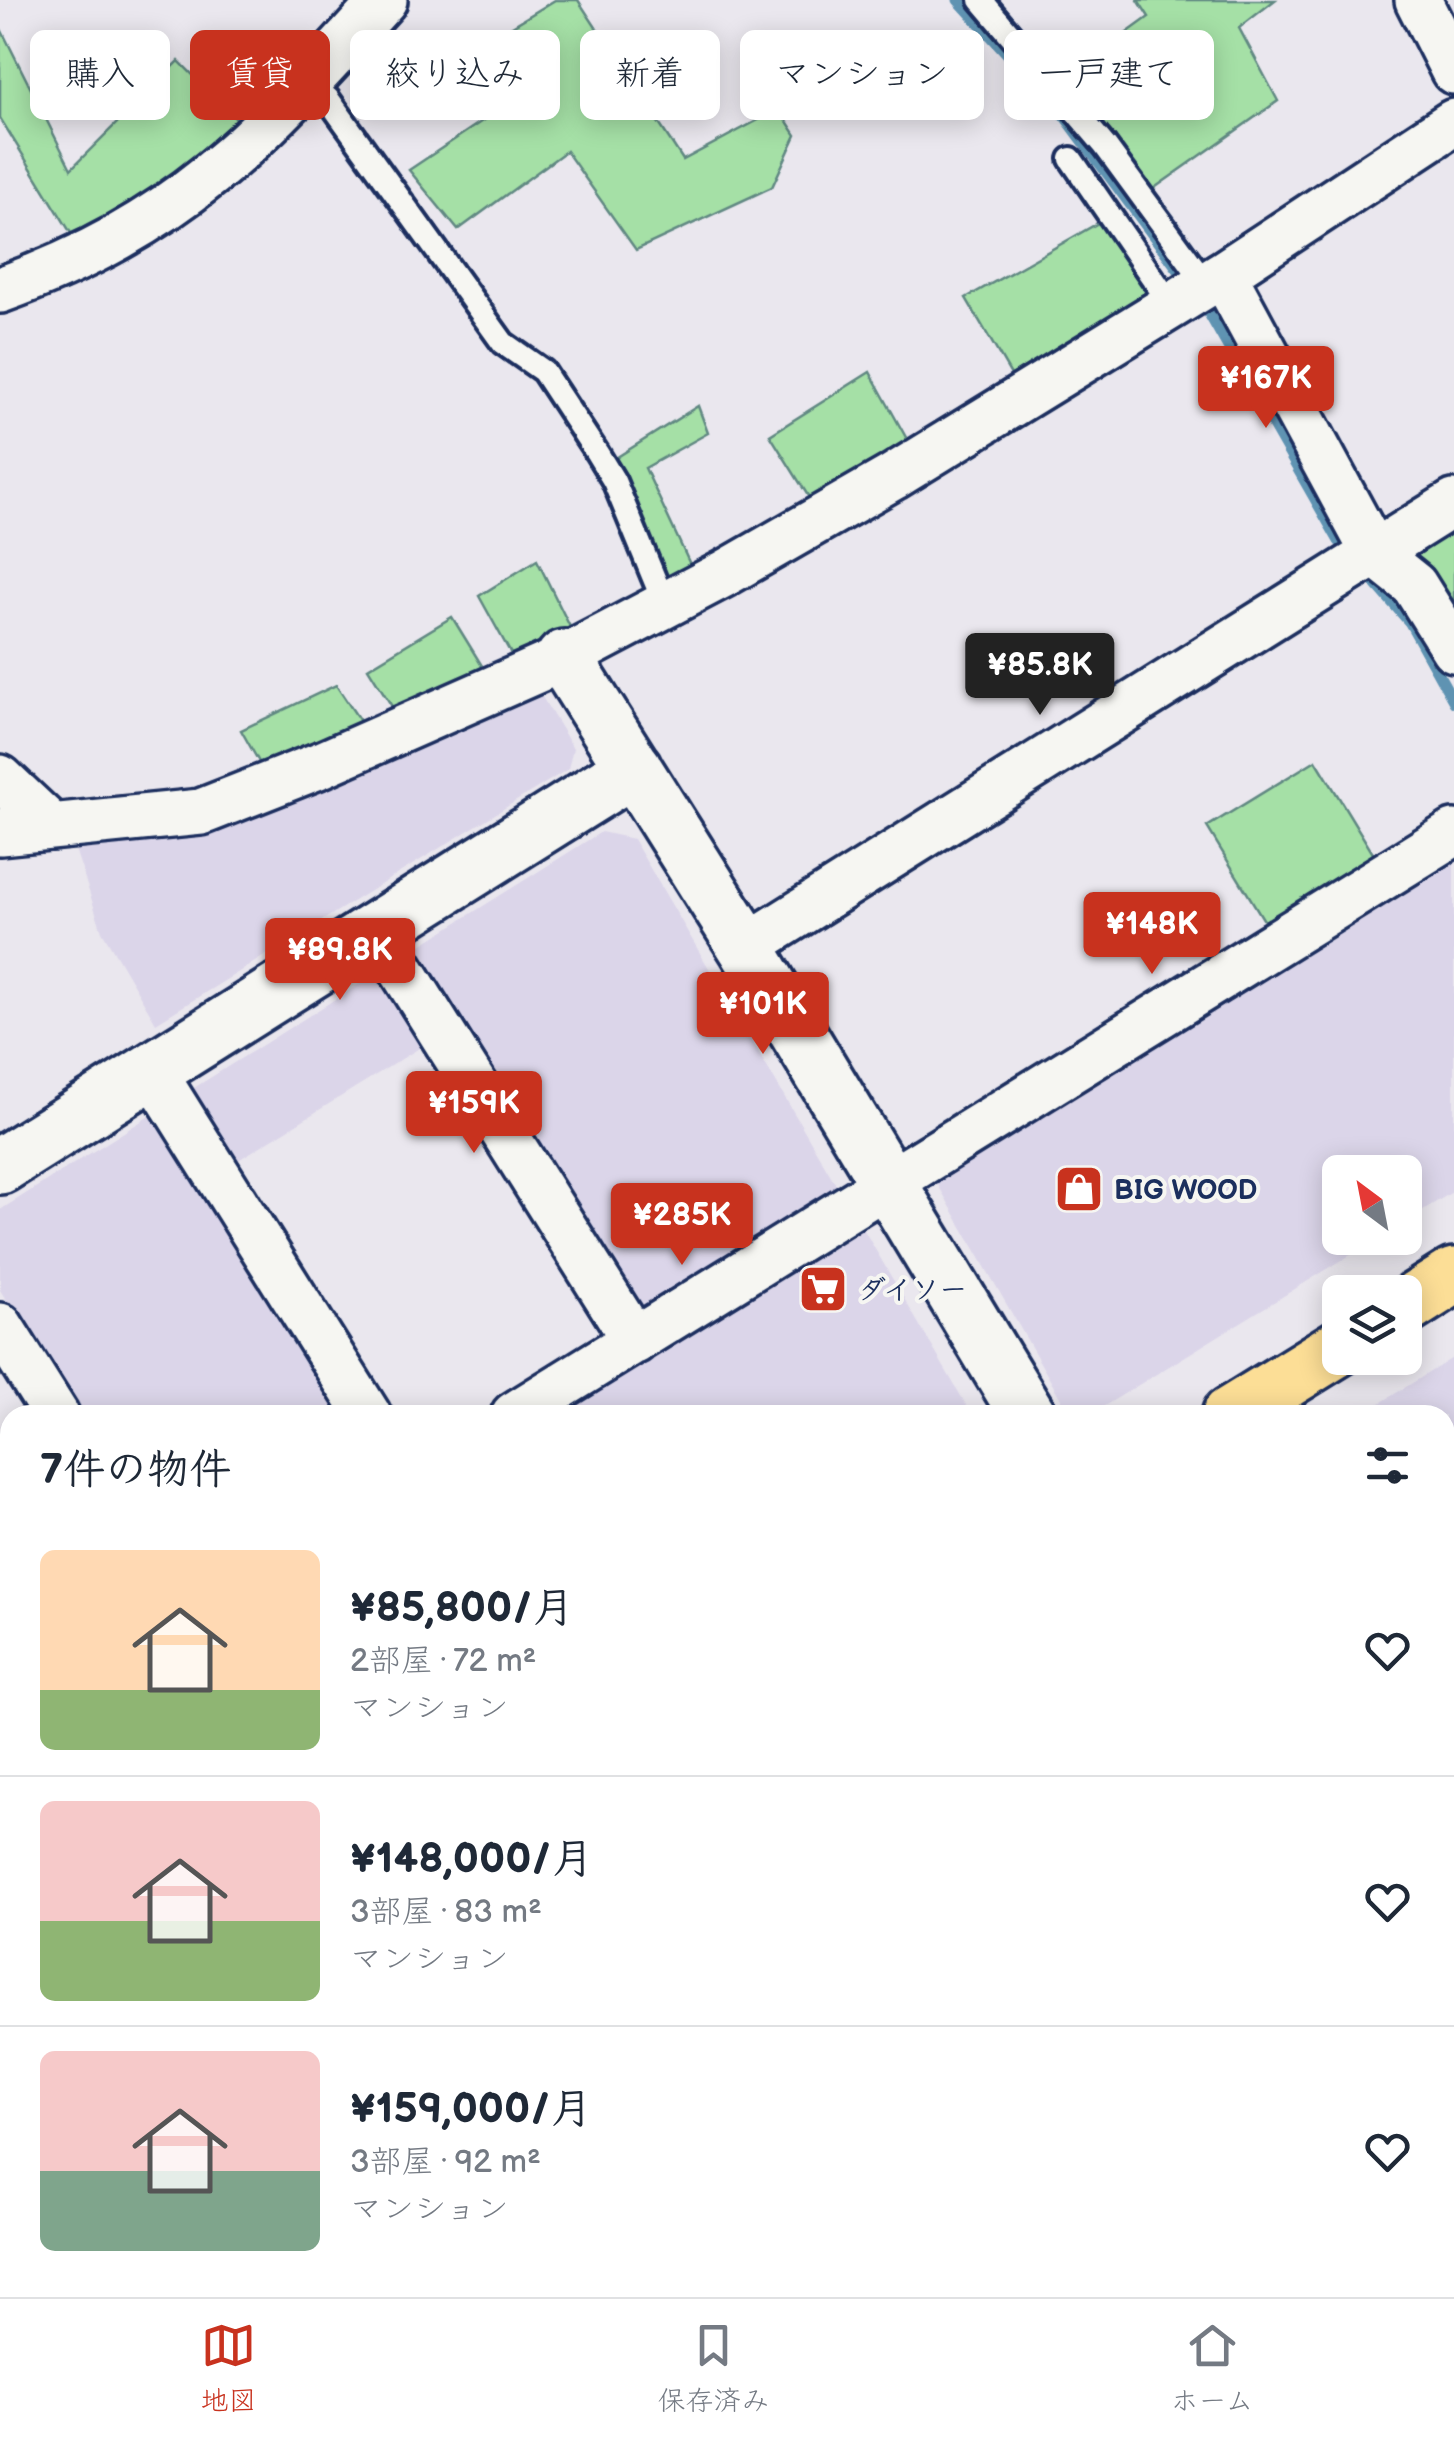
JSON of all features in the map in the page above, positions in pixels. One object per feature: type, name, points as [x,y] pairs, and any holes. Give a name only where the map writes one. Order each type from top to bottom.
[{"type":"main road","points":[[1422,1296],[1454,1276]]},
{"type":"main road","points":[[1246,1405],[1322,1358]]},
{"type":"street","points":[[330,60],[384,0]]},
{"type":"street","points":[[1418,0],[1454,71]]},
{"type":"street","points":[[0,290],[110,245],[192,193],[276,120]]},
{"type":"street","points":[[0,832],[201,812],[323,764],[564,658],[906,469],[1201,288],[1454,122]]},
{"type":"street","points":[[1201,288],[1374,553],[1414,585],[1454,649]]},
{"type":"street","points":[[746,946],[1454,504]]},
{"type":"street","points":[[564,658],[746,946],[1022,1405]]},
{"type":"street","points":[[0,1166],[634,768]]},
{"type":"street","points":[[0,778],[52,826]]},
{"type":"street","points":[[530,1405],[1454,833]]},
{"type":"street","points":[[376,930],[635,1341]]},
{"type":"street","points":[[152,1070],[362,1405]]},
{"type":"street","points":[[0,1326],[50,1405]]},
{"type":"lane","points":[[981,0],[1105,146],[1201,288]]},
{"type":"lane","points":[[330,102],[503,343],[543,371],[614,481],[665,605]]},
{"type":"lane","points":[[1071,160],[1201,288]]},
{"type":"shaded area","points":[[526,691],[542,697],[573,748],[568,769],[156,1023],[102,931],[72,840]]},
{"type":"shaded area","points":[[601,832],[633,839],[841,1193],[638,1318],[455,1026],[201,1183],[340,1405],[72,1405],[0,1290],[0,1210]]},
{"type":"shaded area","points":[[1454,858],[1454,1191],[1422,1211],[1422,1155],[1322,1155],[1322,1255],[1350,1255],[1106,1405],[1064,1405],[934,1178]]},
{"type":"shaded area","name":"ダイソー","points":[[861,1225],[966,1405],[569,1405]]},
{"type":"shaded area","points":[[1454,1357],[1454,1405],[1377,1405]]},
{"type":"green space","points":[[555,0],[578,0],[598,30],[580,30],[580,120],[657,120],[683,160],[758,120],[786,120],[796,135],[772,187],[636,250],[566,151],[458,230],[409,170],[484,120],[560,120],[560,30],[506,30]]},
{"type":"green space","points":[[1138,0],[1275,0],[1239,28],[1278,101],[1153,189],[1099,120],[1214,120],[1214,30],[1131,30],[1149,17]]},
{"type":"green space","points":[[0,27],[30,87],[30,120],[46,120],[71,169],[120,120],[170,120],[170,70],[179,61],[190,72],[190,120],[238,120],[247,129],[77,243],[0,118]]},
{"type":"green space","points":[[1100,222],[1154,304],[1018,387],[966,298]]},
{"type":"green space","points":[[870,372],[914,452],[815,507],[770,435]]},
{"type":"green space","points":[[698,406],[708,433],[645,468],[694,573],[668,586],[611,461]]},
{"type":"green space","points":[[1454,523],[1454,613],[1412,562],[1415,547]]},
{"type":"green space","points":[[537,560],[573,633],[515,661],[479,596]]},
{"type":"green space","points":[[452,617],[487,674],[396,713],[368,668]]},
{"type":"green space","points":[[336,685],[364,727],[264,771],[241,730]]},
{"type":"green space","points":[[1316,760],[1377,860],[1268,927],[1207,827]]},
{"type":"waterway","points":[[958,0],[1066,118],[1189,284]]},
{"type":"waterway","points":[[1200,298],[1339,541]]},
{"type":"waterway","points":[[1375,583],[1410,623],[1454,702]]},
{"type":"place","name":"BIG WOOD","points":[[1079,1189]]},
{"type":"place","name":"ダイソー","points":[[823,1289]]}]
